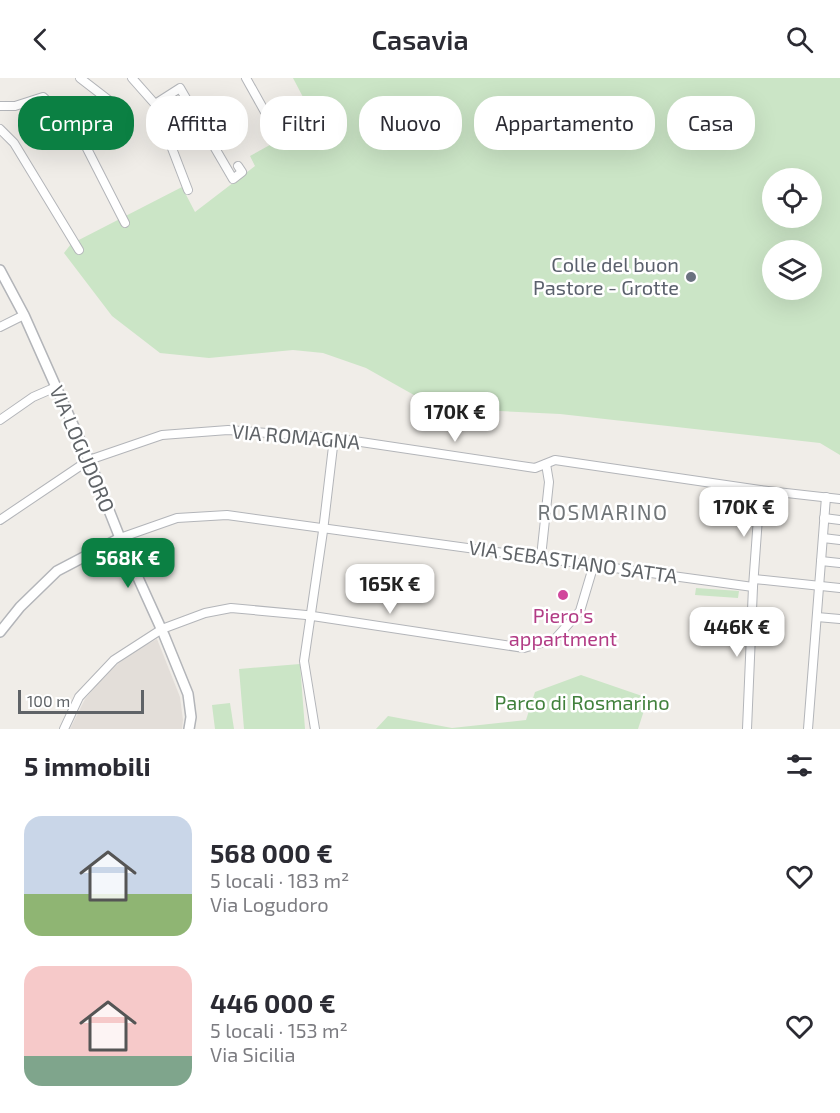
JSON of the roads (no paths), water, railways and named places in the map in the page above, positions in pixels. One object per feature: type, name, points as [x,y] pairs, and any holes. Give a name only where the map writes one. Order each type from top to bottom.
[{"type":"street","points":[[80,78],[103,96]]},
{"type":"street","points":[[132,78],[148,96]]},
{"type":"street","points":[[246,78],[260,103]]},
{"type":"street","points":[[168,96],[180,88],[185,96]]},
{"type":"street","points":[[0,106],[15,106],[43,97],[77,129],[125,223]]},
{"type":"street","points":[[0,129],[14,143],[79,250]]},
{"type":"street","points":[[173,150],[188,190]]},
{"type":"street","points":[[215,150],[232,179],[242,172],[238,166]]},
{"type":"street","name":"VIA LOGUDORO","points":[[0,270],[24,315],[89,460],[120,538],[162,629],[188,694],[191,717],[189,729]]},
{"type":"street","points":[[0,327],[24,315]]},
{"type":"street","points":[[0,420],[33,397],[56,387]]},
{"type":"street","name":"VIA ROMAGNA","points":[[0,520],[89,460],[162,435],[217,430],[334,438],[534,468],[555,460],[760,490],[840,499]]},
{"type":"street","points":[[315,729],[304,661],[324,527],[334,438]]},
{"type":"street","points":[[541,557],[549,482],[546,464]]},
{"type":"street","points":[[747,729],[753,583],[760,490]]},
{"type":"street","points":[[808,729],[826,497]]},
{"type":"street","name":"VIA SEBASTIANO SATTA","points":[[0,632],[20,607],[57,571],[120,538],[177,518],[227,515],[753,583],[840,588]]},
{"type":"street","points":[[824,518],[840,520]]},
{"type":"street","points":[[823,538],[840,540]]},
{"type":"street","points":[[821,561],[840,563]]},
{"type":"street","points":[[64,729],[79,697],[114,660],[162,629],[206,613],[231,608],[311,615],[524,648],[555,639],[580,611],[594,564]]},
{"type":"street","points":[[817,617],[840,619]]},
{"type":"place","name":"Colle del buon Pastore - Grotte","points":[[691,277]]},
{"type":"place","name":"Piero's appartment","points":[[563,595]]},
{"type":"district","name":"ROSMARINO","points":[[603,513]]},
{"type":"park label","name":"Parco di Rosmarino","points":[[582,703]]}]
